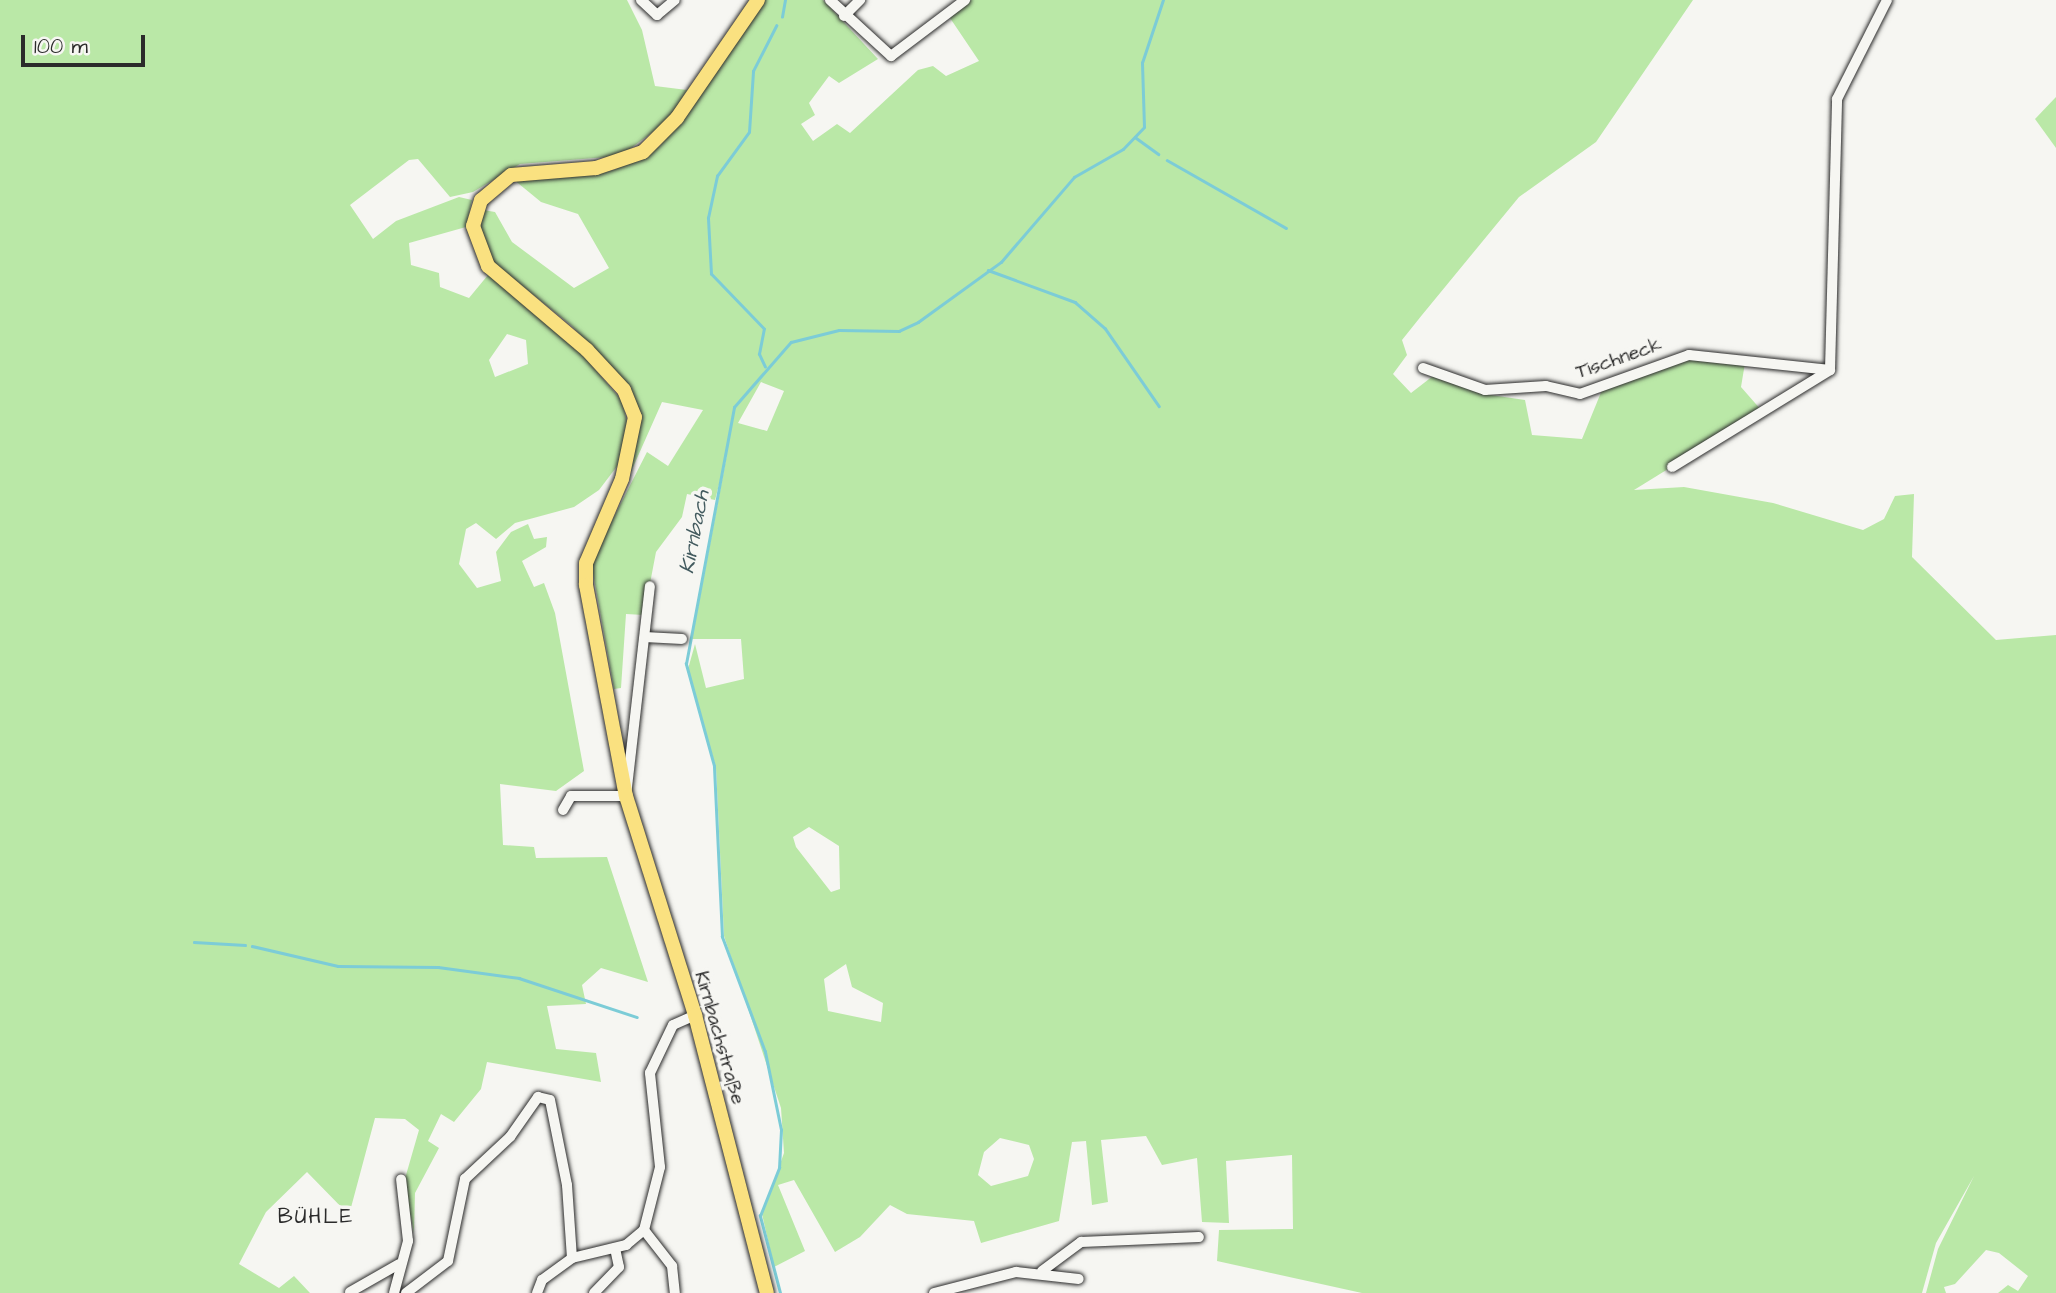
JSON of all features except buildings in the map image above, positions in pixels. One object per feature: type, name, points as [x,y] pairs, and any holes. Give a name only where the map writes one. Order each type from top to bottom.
[{"type":"main road","name":"Kirnbachstraße","points":[[758,0],[677,118],[643,152],[596,168],[511,175],[481,200],[475,239],[488,266],[587,350],[624,390],[635,417],[622,479],[586,562],[626,796],[695,1015],[768,1293]]},
{"type":"street","points":[[641,0],[657,15],[675,0]]},
{"type":"street","points":[[830,0],[844,16],[891,57],[965,0]]},
{"type":"street","points":[[844,16],[860,0]]},
{"type":"street","points":[[1672,467],[1830,370],[1837,99],[1887,0]]},
{"type":"street","name":"Tischneck","points":[[1423,368],[1485,390],[1546,386],[1580,394],[1689,355],[1830,370]]},
{"type":"street","points":[[563,810],[571,796],[626,796],[650,586]]},
{"type":"street","points":[[645,637],[682,639]]},
{"type":"street","points":[[537,1293],[542,1280],[572,1258],[615,1248],[644,1230],[660,1167],[650,1073],[673,1025],[695,1015]]},
{"type":"street","points":[[406,1293],[423,1287],[448,1261],[465,1179],[510,1137],[538,1097],[550,1100],[567,1185],[572,1258]]},
{"type":"street","points":[[394,1293],[399,1264],[408,1241],[401,1179]]},
{"type":"street","points":[[644,1230],[672,1266],[675,1293]]},
{"type":"street","points":[[1042,1272],[1081,1242],[1199,1237]]},
{"type":"street","points":[[594,1293],[619,1266],[615,1248]]},
{"type":"street","points":[[349,1292],[399,1264]]},
{"type":"street","points":[[934,1293],[1042,1272],[1079,1279]]},
{"type":"green space","points":[[0,0],[627,0],[642,30],[655,86],[687,90],[668,121],[620,156],[520,164],[473,192],[450,197],[418,159],[409,160],[350,205],[373,239],[396,221],[459,197],[472,200],[466,227],[409,243],[411,265],[439,273],[440,287],[469,298],[488,275],[569,339],[622,401],[627,422],[618,465],[599,490],[574,507],[515,523],[496,539],[476,523],[466,529],[459,564],[477,588],[501,581],[496,552],[511,532],[528,524],[534,539],[547,537],[546,547],[522,561],[534,587],[544,583],[555,613],[584,771],[556,791],[500,784],[503,845],[534,847],[536,858],[607,857],[648,982],[601,968],[582,985],[586,1004],[547,1006],[556,1049],[596,1053],[601,1082],[487,1062],[481,1089],[454,1122],[441,1114],[428,1141],[439,1148],[415,1193],[414,1233],[404,1182],[419,1130],[405,1119],[375,1118],[349,1215],[307,1172],[266,1212],[239,1264],[279,1288],[294,1276],[310,1293],[0,1293]],"holes":[[[507,334],[526,340],[528,364],[495,377],[489,360]]]},
{"type":"green space","points":[[765,0],[823,0],[878,59],[839,83],[829,76],[809,103],[815,115],[801,124],[813,141],[837,124],[850,133],[918,70],[933,66],[946,76],[979,61],[950,18],[971,0],[1693,0],[1596,142],[1519,197],[1422,315],[1402,340],[1407,355],[1393,374],[1411,393],[1433,376],[1484,394],[1525,400],[1532,435],[1582,439],[1602,390],[1691,358],[1745,363],[1741,387],[1762,411],[1634,490],[1684,487],[1773,503],[1863,530],[1884,519],[1895,496],[1914,494],[1912,557],[1996,640],[2056,635],[2056,1293],[1998,1293],[2008,1285],[2018,1291],[2028,1276],[1999,1253],[1986,1250],[1955,1284],[1944,1287],[1946,1293],[1926,1293],[1938,1249],[1974,1176],[1936,1243],[1922,1293],[1362,1293],[1217,1261],[1219,1230],[1293,1229],[1292,1155],[1226,1161],[1229,1223],[1202,1222],[1197,1158],[1162,1165],[1146,1136],[1101,1140],[1108,1202],[1092,1205],[1086,1141],[1072,1142],[1059,1221],[981,1243],[974,1221],[907,1214],[890,1205],[860,1237],[835,1252],[794,1180],[778,1185],[805,1251],[774,1267],[762,1214],[784,1153],[781,1108],[724,936],[716,768],[688,669],[695,644],[706,688],[744,679],[741,639],[692,639],[727,454],[715,500],[687,494],[682,517],[656,552],[644,615],[626,614],[621,688],[614,689],[591,562],[647,452],[668,466],[703,410],[662,402],[630,474],[639,431],[629,387],[572,326],[488,258],[479,232],[483,210],[495,212],[512,242],[574,288],[609,268],[578,214],[541,202],[513,179],[614,170],[660,146]],"holes":[[[761,382],[784,391],[767,431],[738,423]],[[809,827],[839,846],[840,889],[831,892],[796,847],[793,837]],[[846,964],[852,987],[883,1003],[881,1022],[828,1011],[824,979]],[[1000,1138],[1029,1145],[1034,1159],[1028,1176],[991,1186],[978,1175],[984,1152]]]},
{"type":"green space","points":[[2056,97],[2056,148],[2035,119]]},
{"type":"waterway","points":[[782,17],[785,0]]},
{"type":"waterway","name":"Kirnbach","points":[[780,1293],[760,1216],[779,1168],[781,1130],[765,1052],[722,937],[714,766],[686,664],[734,407],[791,342],[839,330],[899,331],[918,322],[1001,262],[1074,177],[1123,149],[1144,127],[1142,63],[1163,0]]},
{"type":"waterway","points":[[765,367],[759,354],[764,329],[711,274],[708,218],[717,176],[749,132],[753,71],[776,26]]},
{"type":"waterway","points":[[1135,137],[1158,154]]},
{"type":"waterway","points":[[1167,160],[1286,228]]},
{"type":"waterway","points":[[988,270],[1075,302],[1105,328],[1159,406]]},
{"type":"waterway","points":[[194,942],[245,945]]},
{"type":"waterway","points":[[252,946],[338,966],[438,967],[519,978],[637,1017]]},
{"type":"district","name":"BÜHLE","points":[[316,1217]]}]
